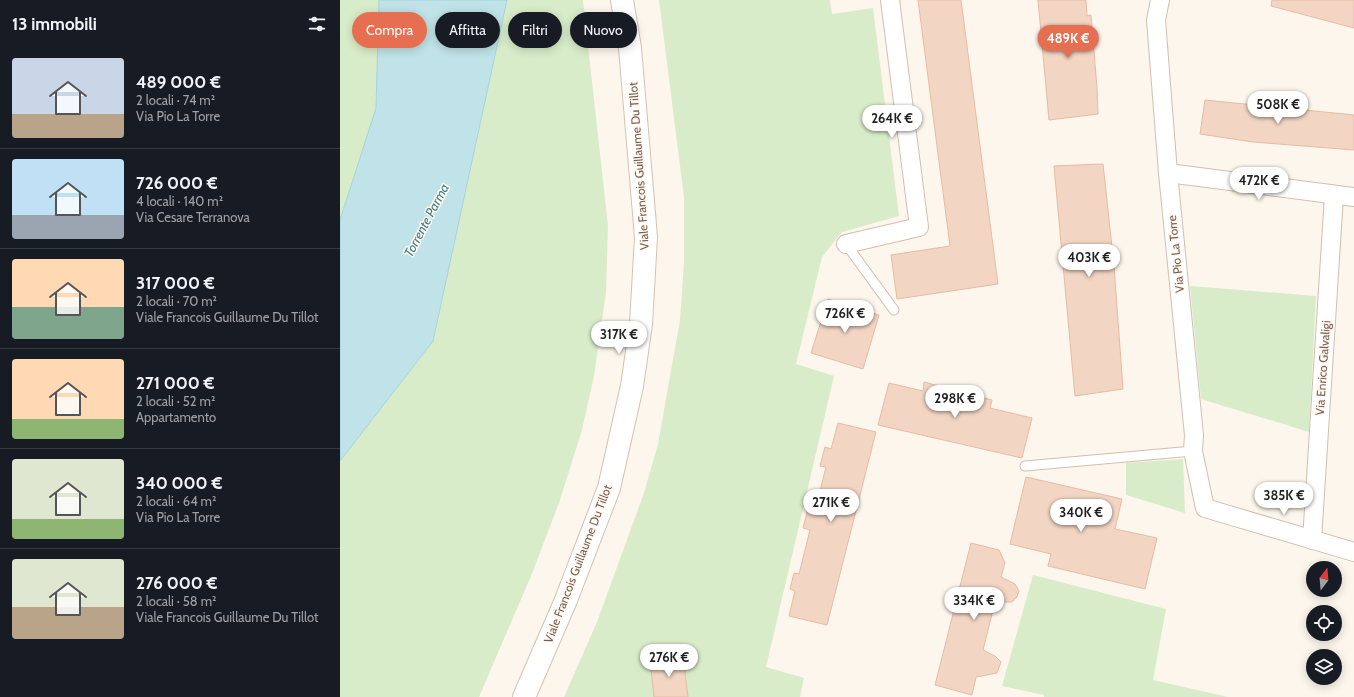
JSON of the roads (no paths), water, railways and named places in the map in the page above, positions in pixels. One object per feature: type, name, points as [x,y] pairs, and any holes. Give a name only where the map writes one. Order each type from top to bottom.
[{"type":"main road","name":"Viale Francois Guillaume Du Tillot","points":[[524,697],[566,600],[609,488],[632,386],[641,324],[646,238],[630,48],[622,0]]},
{"type":"street","points":[[846,244],[919,227],[890,0]]},
{"type":"street","name":"Via Pio La Torre","points":[[1160,0],[1156,20],[1168,173],[1194,435],[1193,451],[1205,508],[1312,540]]},
{"type":"street","points":[[1168,173],[1334,196],[1354,197]]},
{"type":"street","name":"Via Enrico Galvaligi","points":[[1312,540],[1334,196]]},
{"type":"street","points":[[1312,540],[1354,552]]},
{"type":"lane","points":[[846,244],[894,310]]},
{"type":"lane","points":[[1025,466],[1193,451]]},
{"type":"water","name":"Torrente Parma","points":[[379,0],[507,0],[500,32],[500,12],[435,12],[435,48],[497,48],[433,341],[340,461],[340,220],[376,108],[378,48],[427,48],[427,12],[379,12]]}]
